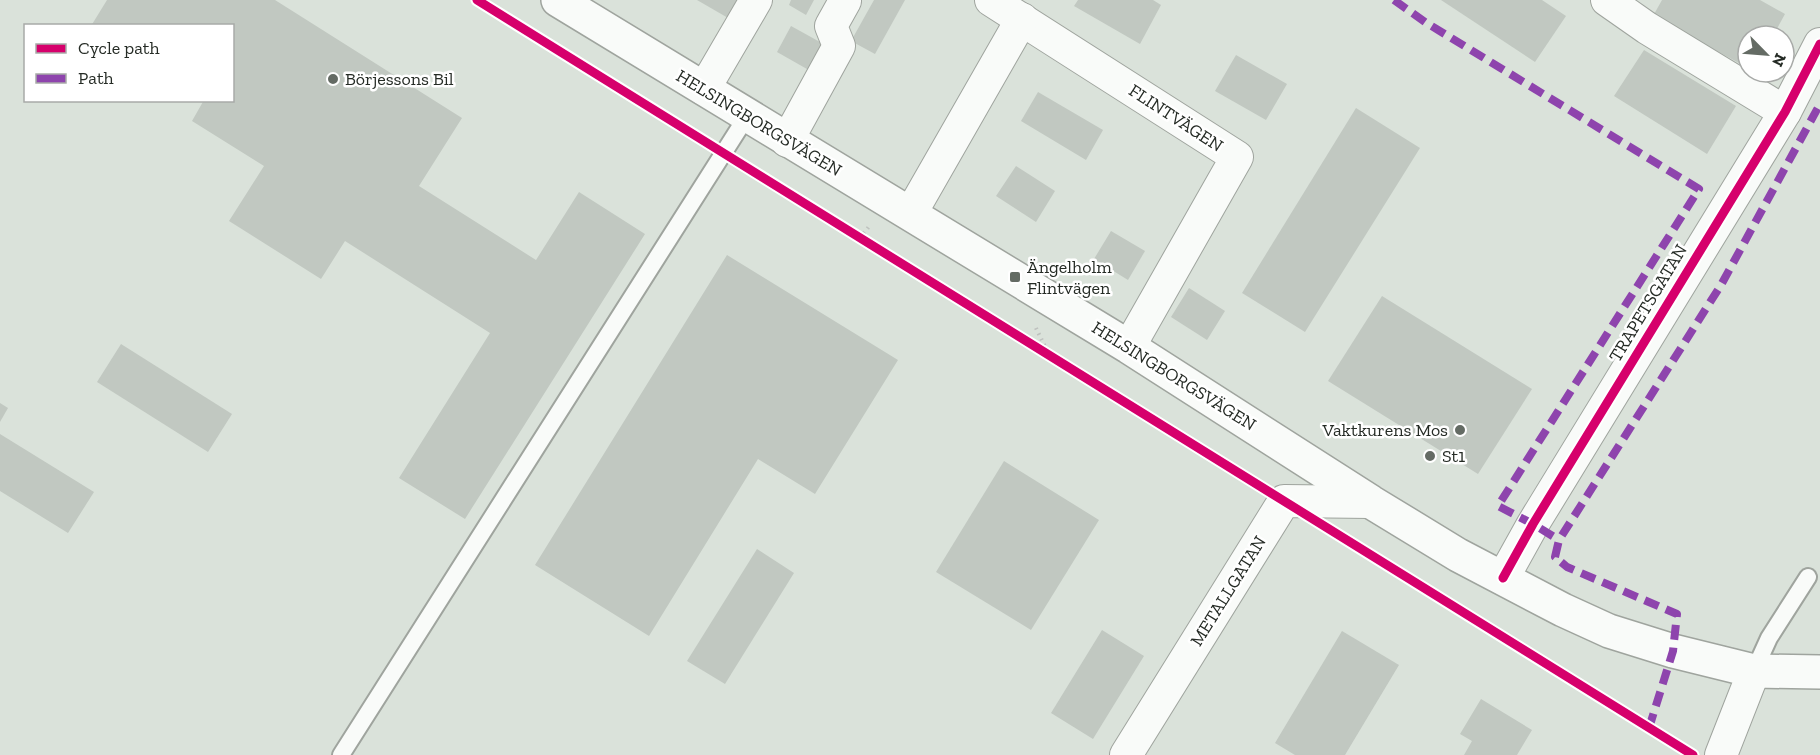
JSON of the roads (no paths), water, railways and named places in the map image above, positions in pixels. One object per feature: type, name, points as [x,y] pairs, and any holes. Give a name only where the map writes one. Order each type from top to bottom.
[{"type":"main road","name":"HELSINGBORGSVÄGEN","points":[[558,0],[1130,347],[1371,502],[1458,555],[1563,610],[1609,631],[1673,651],[1754,671],[1820,672]]},
{"type":"street","points":[[704,90],[756,0]]},
{"type":"street","name":"FLINTVÄGEN","points":[[991,0],[1237,157],[1130,347]]},
{"type":"street","points":[[787,141],[839,46],[831,26],[844,1]]},
{"type":"street","points":[[1620,4],[1647,28],[1785,112]]},
{"type":"street","points":[[911,213],[1022,19]]},
{"type":"street","name":"TRAPETSGATAN","points":[[1503,578],[1533,524],[1785,112],[1820,44]]},
{"type":"street","name":"METALLGATAN","points":[[1126,755],[1284,501],[1371,502]]},
{"type":"street","points":[[1721,755],[1754,671]]},
{"type":"lane","points":[[341,755],[747,116]]},
{"type":"lane","points":[[1754,671],[1769,638],[1808,577]]},
{"type":"place","name":"Börjessons Bil","points":[[333,79]]},
{"type":"place","name":"Ängelholm Flintvägen","points":[[1015,277]]},
{"type":"place","name":"Vaktkurens Mos","points":[[1460,430]]},
{"type":"place","name":"St1","points":[[1430,456]]}]
